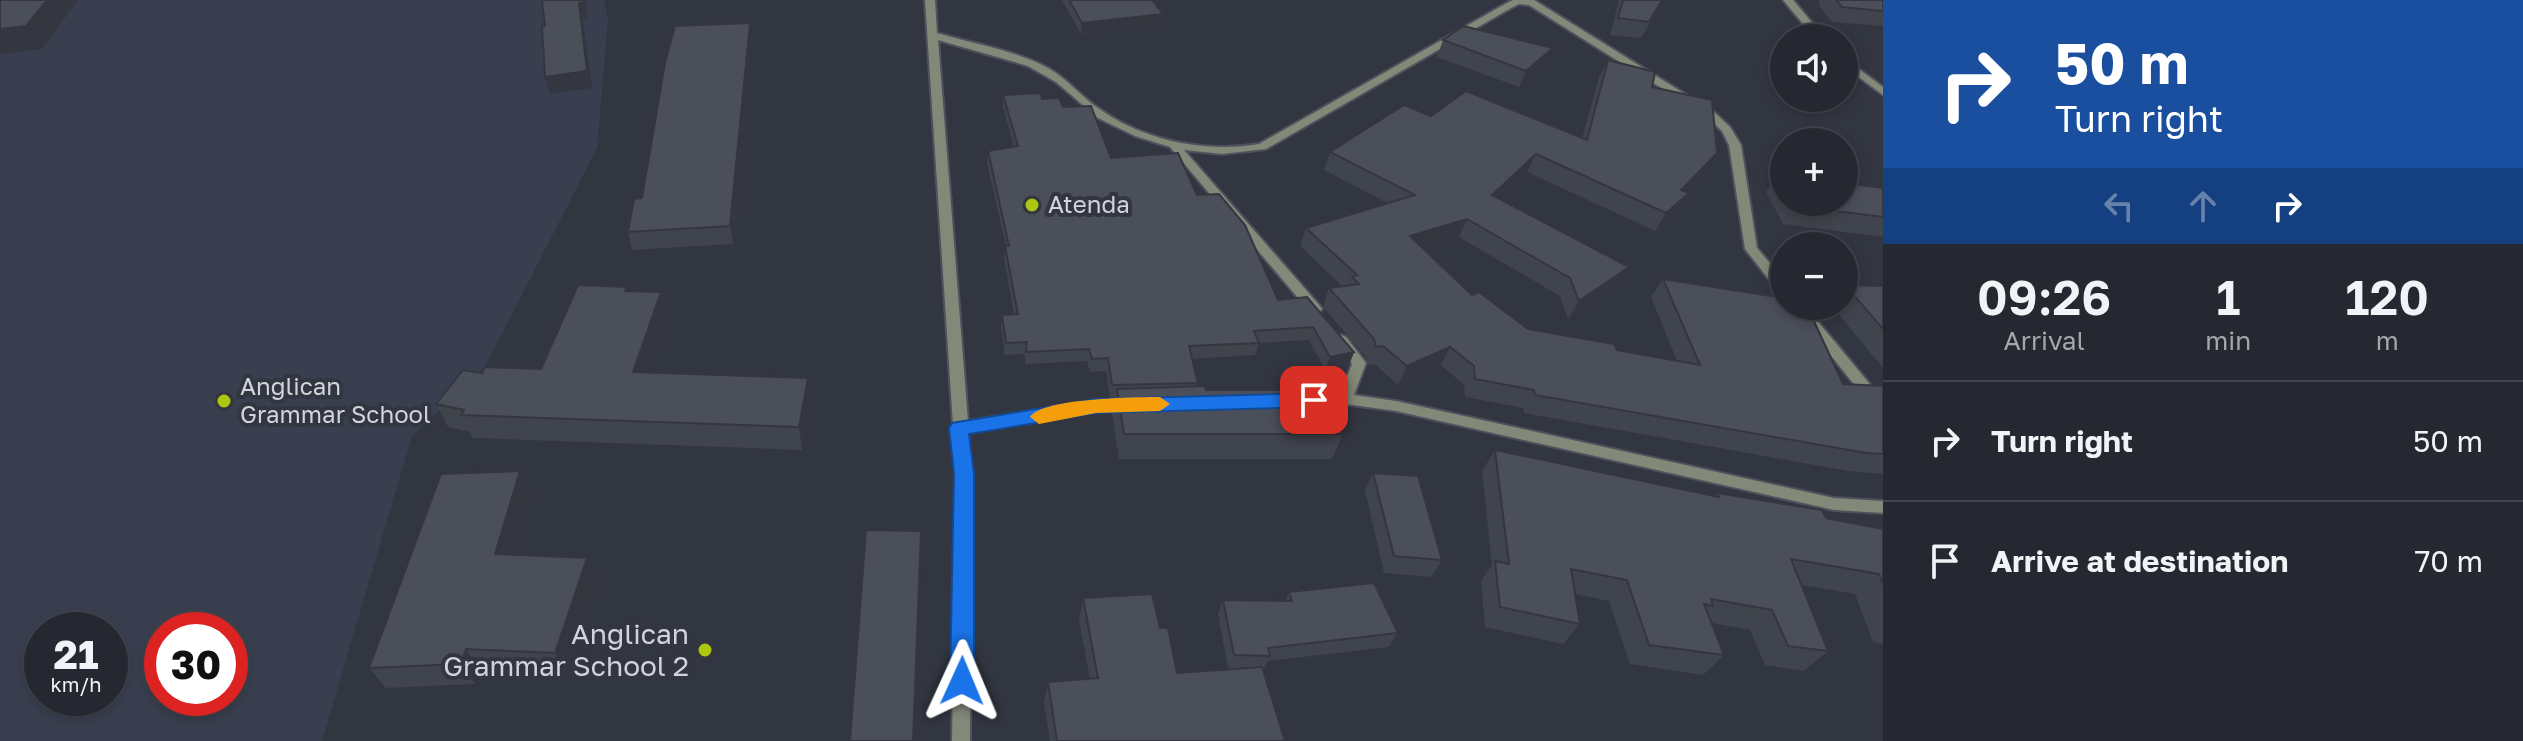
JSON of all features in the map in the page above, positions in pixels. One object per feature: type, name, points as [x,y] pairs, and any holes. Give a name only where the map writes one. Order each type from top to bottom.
[{"type":"street","points":[[930,0],[964,473],[961,741]]},
{"type":"street","points":[[1788,0],[1808,24]]},
{"type":"street","points":[[932,35],[1043,69],[1065,84],[1100,116],[1175,146],[1240,152],[1262,147],[1508,6],[1518,1],[1531,2],[1710,114],[1726,129],[1735,145],[1751,249],[1770,272]]},
{"type":"street","points":[[1858,72],[1881,89]]},
{"type":"street","points":[[1175,146],[1359,363],[1345,399]]},
{"type":"street","points":[[1809,320],[1883,410]]},
{"type":"street","points":[[1299,400],[1345,399],[1396,406],[1834,504],[1883,507]]},
{"type":"street","points":[[959,428],[1096,406],[1143,404]]},
{"type":"shaded area","name":"Anglican Grammar School","points":[[0,0],[604,0],[608,20],[597,148],[485,367],[412,436],[322,741],[0,741]]},
{"type":"building","points":[[0,0],[47,0],[26,26],[0,29]]},
{"type":"building","points":[[542,0],[583,0],[579,3],[587,71],[545,77]]},
{"type":"building","points":[[1069,0],[1152,0],[1163,14],[1082,23]]},
{"type":"building","points":[[1623,0],[1662,0],[1649,22],[1618,18]]},
{"type":"building","points":[[1836,0],[1883,0],[1883,11],[1842,7]]},
{"type":"building","points":[[750,23],[730,226],[628,232],[634,199],[642,198],[665,63],[675,26]]},
{"type":"building","points":[[1463,26],[1553,48],[1526,71],[1443,40]]},
{"type":"building","points":[[1608,60],[1655,72],[1652,87],[1712,100],[1717,153],[1681,190],[1689,193],[1666,213],[1536,154],[1492,195],[1629,267],[1579,301],[1570,278],[1467,219],[1410,236],[1472,295],[1479,292],[1528,329],[1614,344],[1617,350],[1700,365],[1663,279],[1770,296],[1770,320],[1813,320],[1843,384],[1883,386],[1883,454],[1535,395],[1534,390],[1475,379],[1474,366],[1450,347],[1407,366],[1383,346],[1376,347],[1374,339],[1329,288],[1359,284],[1352,277],[1357,275],[1306,228],[1415,195],[1330,152],[1404,105],[1431,116],[1466,91],[1587,140]]},
{"type":"building","points":[[1040,93],[1042,99],[1059,98],[1063,107],[1091,106],[1111,158],[1178,153],[1197,195],[1219,194],[1245,225],[1278,300],[1307,297],[1354,352],[1330,357],[1313,327],[1254,331],[1259,343],[1189,346],[1198,383],[1112,385],[1108,358],[1092,359],[1089,349],[1026,352],[1027,342],[1006,343],[1002,315],[1018,314],[1005,246],[1009,246],[988,151],[1018,146],[1003,95]]},
{"type":"building","points":[[1858,185],[1883,188],[1883,217],[1858,214]]},
{"type":"building","points":[[578,285],[661,292],[633,372],[808,378],[799,427],[461,415],[464,410],[436,404],[463,370],[482,373],[485,367],[541,369]]},
{"type":"building","points":[[1858,285],[1883,286],[1883,329],[1858,300]]},
{"type":"building","points":[[1205,386],[1206,390],[1327,390],[1343,434],[1124,434],[1117,389]]},
{"type":"building","points":[[1495,450],[1719,497],[1717,493],[1822,510],[1826,518],[1883,529],[1883,584],[1879,574],[1791,559],[1828,651],[1788,646],[1772,610],[1711,599],[1713,606],[1704,604],[1724,655],[1649,645],[1627,580],[1571,569],[1580,624],[1500,607],[1495,561],[1509,564]]},
{"type":"building","points":[[520,471],[495,554],[587,558],[555,653],[466,649],[461,664],[369,668],[441,474]]},
{"type":"building","points":[[1373,473],[1418,476],[1442,560],[1394,556]]},
{"type":"building","points":[[866,530],[921,531],[913,741],[850,741]]},
{"type":"building","points":[[1374,583],[1398,633],[1268,648],[1270,656],[1234,655],[1223,600],[1292,601],[1289,592]]},
{"type":"building","points":[[1152,594],[1160,628],[1168,628],[1177,673],[1262,667],[1285,741],[1057,741],[1048,682],[1098,678],[1083,598]]},
{"type":"slow traffic","points":[[1039,417],[1096,406],[1160,404]]},
{"type":"place","name":"Atenda","points":[[1032,205]]},
{"type":"place","name":"Anglican Grammar School","points":[[224,401]]},
{"type":"place","name":"Anglican Grammar School 2","points":[[705,650]]},
{"type":"route","points":[[962,681],[964,473],[959,428],[1096,406],[1314,400]]}]
